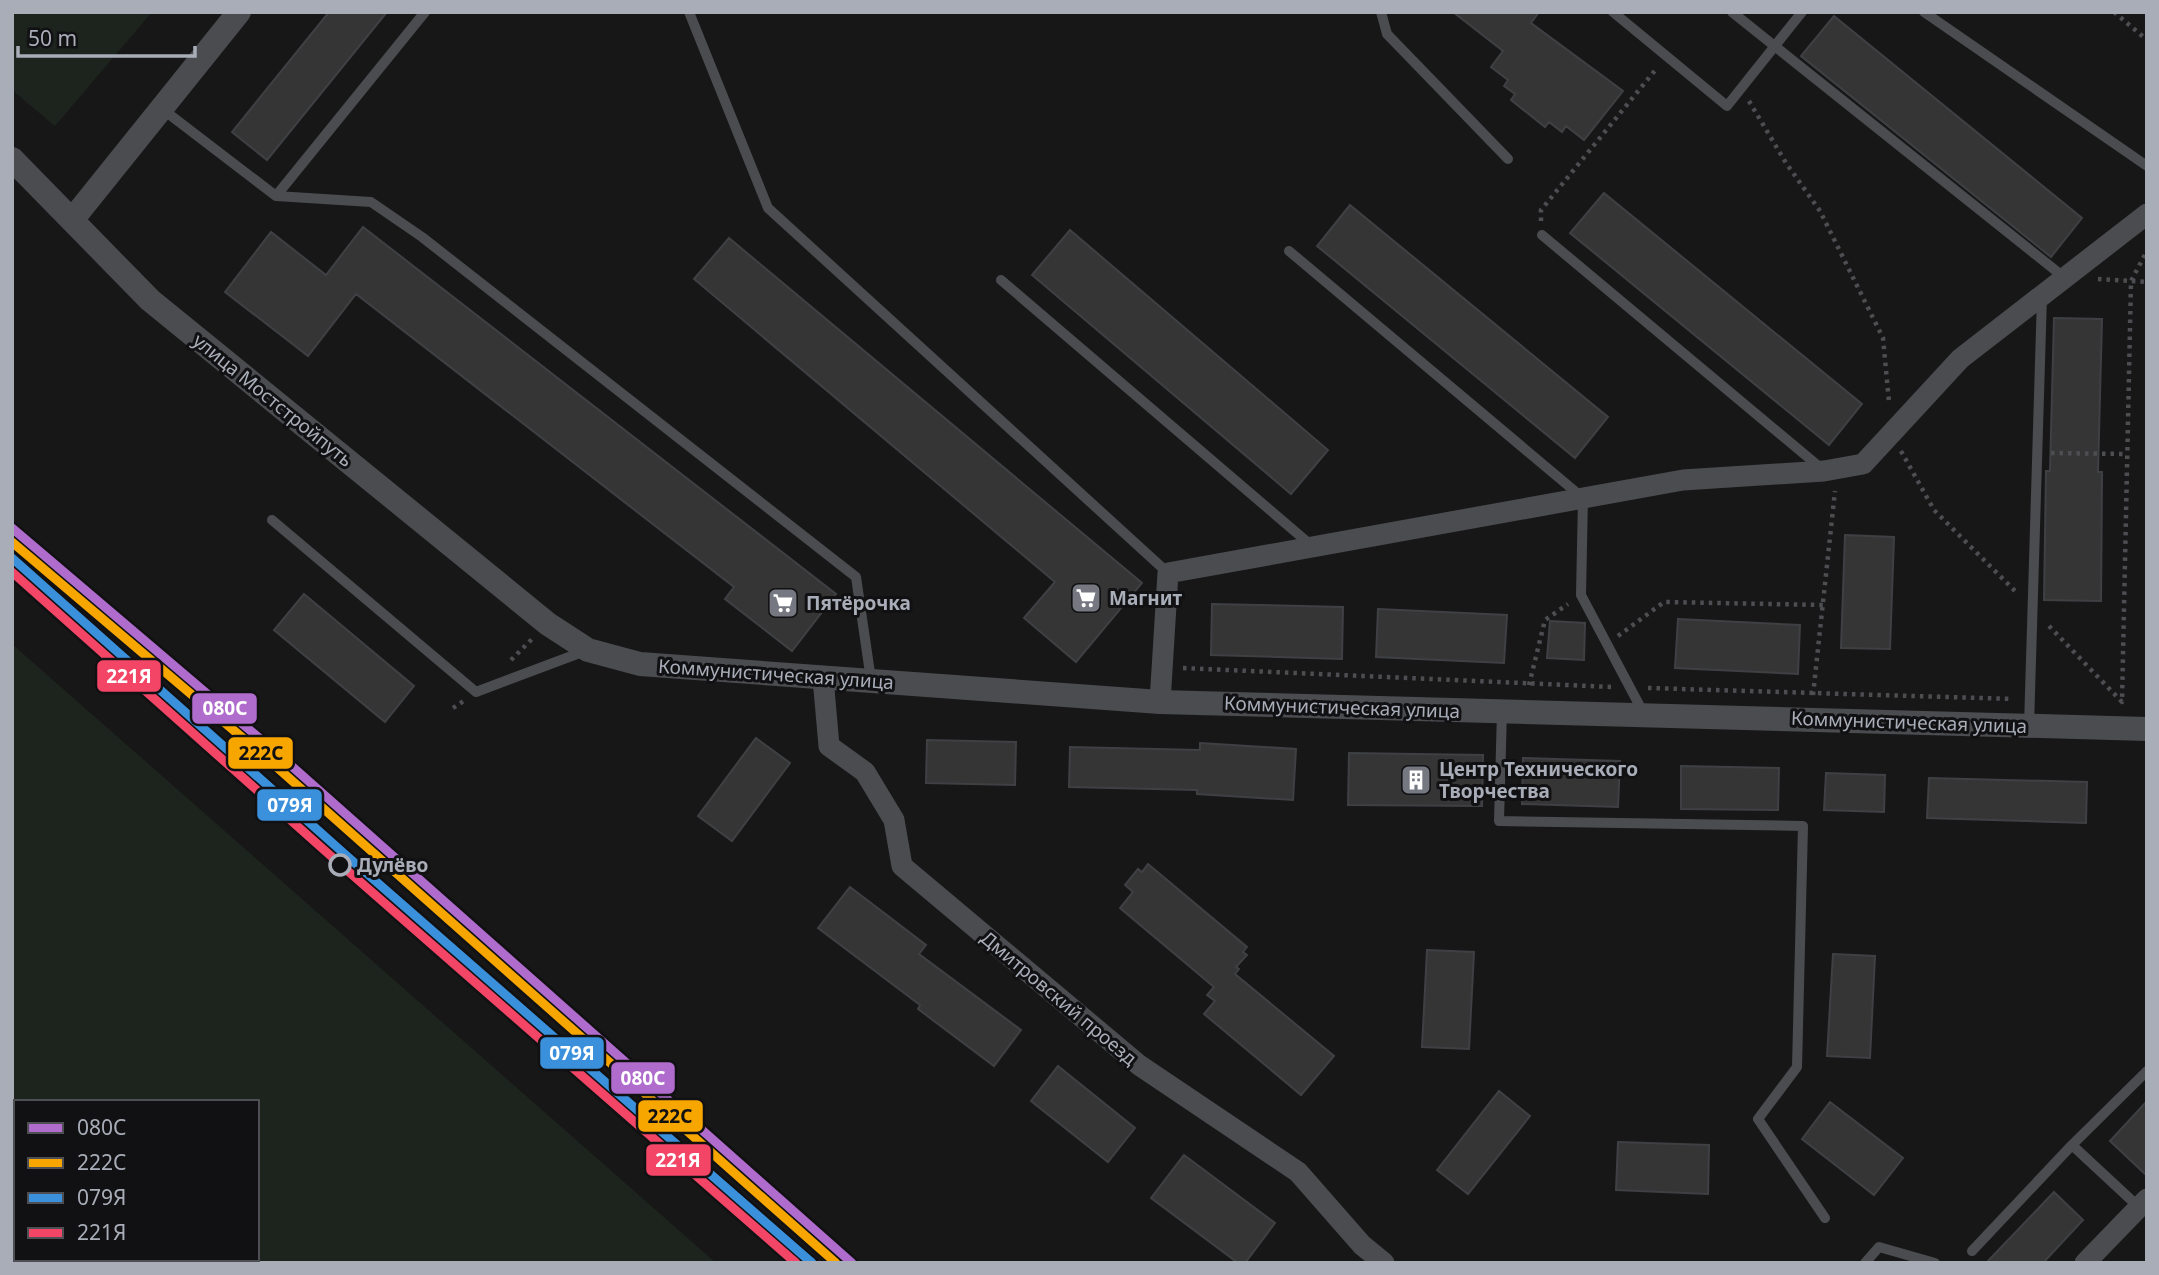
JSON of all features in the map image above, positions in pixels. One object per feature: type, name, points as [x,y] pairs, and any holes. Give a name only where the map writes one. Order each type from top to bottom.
[{"type":"street","points":[[72,220],[239,12]]},
{"type":"street","name":"улица Мостстройпуть","points":[[12,159],[150,300],[548,624]]},
{"type":"street","points":[[1160,702],[1168,573],[1683,480],[1830,470],[1863,464],[1960,359],[2147,214]]},
{"type":"street","name":"Коммунистическая улица","points":[[548,624],[588,650],[640,664],[1160,702],[2147,729]]},
{"type":"street","name":"Дмитровский проезд","points":[[823,678],[829,746],[865,772],[894,820],[902,866],[1139,1065],[1298,1172],[1362,1245],[1384,1263]]},
{"type":"street","points":[[2085,1263],[2144,1207]]},
{"type":"lane","points":[[276,196],[425,12]]},
{"type":"lane","points":[[689,12],[768,208],[1168,573]]},
{"type":"lane","points":[[1381,12],[1387,34],[1508,159]]},
{"type":"lane","points":[[1613,12],[1727,106],[1802,12]]},
{"type":"lane","points":[[1732,12],[2065,278]]},
{"type":"lane","points":[[1924,12],[2147,166]]},
{"type":"lane","points":[[161,108],[276,196],[371,202],[422,237],[856,577],[871,681]]},
{"type":"lane","points":[[1542,235],[1830,470]]},
{"type":"lane","points":[[1289,251],[1583,498],[1581,595],[1644,715]]},
{"type":"lane","points":[[1001,280],[1313,547]]},
{"type":"lane","points":[[2029,726],[2042,296]]},
{"type":"lane","points":[[272,520],[476,692],[588,650]]},
{"type":"lane","points":[[1513,712],[1499,821],[1803,826],[1797,1067],[1758,1119],[1825,1218]]},
{"type":"lane","points":[[1972,1251],[2072,1145],[2147,1071]]},
{"type":"lane","points":[[2072,1145],[2144,1207]]},
{"type":"lane","points":[[1865,1263],[1879,1247],[1935,1263]]},
{"type":"path","points":[[2113,12],[2147,40]]},
{"type":"path","points":[[1542,235],[1541,210],[1666,56]]},
{"type":"path","points":[[1741,88],[1786,163],[1820,211],[1883,338],[1891,433],[1934,510],[2122,702],[2131,281],[2147,251]]},
{"type":"path","points":[[2065,278],[2147,282]]},
{"type":"path","points":[[2037,453],[2127,454]]},
{"type":"path","points":[[1811,720],[1823,605],[1830,470]]},
{"type":"path","points":[[1513,712],[1530,683],[1545,620],[1581,595]]},
{"type":"path","points":[[1607,645],[1664,602],[1823,605]]},
{"type":"path","points":[[1163,667],[1630,687],[2018,699]]},
{"type":"shaded area","points":[[12,12],[152,12],[55,126],[12,90]]},
{"type":"shaded area","points":[[12,644],[716,1263],[12,1263]]},
{"type":"building","points":[[329,12],[387,12],[267,160],[232,132]]},
{"type":"building","points":[[1453,12],[1539,12],[1531,23],[1623,91],[1584,140],[1566,126],[1562,132],[1549,122],[1545,127],[1511,100],[1515,94],[1504,86],[1508,80],[1491,67],[1503,51]]},
{"type":"building","points":[[1834,16],[2082,218],[2051,257],[1801,56]]},
{"type":"building","points":[[1604,193],[1862,404],[1829,445],[1570,233]]},
{"type":"building","points":[[1350,205],[1608,417],[1575,458],[1317,246]]},
{"type":"building","points":[[363,227],[836,594],[792,651],[725,599],[734,587],[356,294],[308,356],[225,292],[271,232],[326,275]]},
{"type":"building","points":[[1070,230],[1328,450],[1291,494],[1032,275]]},
{"type":"building","points":[[729,238],[1142,583],[1076,662],[1024,618],[1055,582],[694,279]]},
{"type":"building","points":[[2054,318],[2102,319],[2098,472],[2102,472],[2101,601],[2044,600],[2046,471],[2050,471]]},
{"type":"building","points":[[1845,535],[1894,537],[1890,649],[1841,648]]},
{"type":"building","points":[[304,594],[414,686],[385,722],[274,630]]},
{"type":"building","points":[[1212,604],[1343,607],[1342,659],[1211,655]]},
{"type":"building","points":[[1378,609],[1507,615],[1504,663],[1376,657]]},
{"type":"building","points":[[1678,619],[1800,625],[1798,674],[1675,668]]},
{"type":"building","points":[[1550,621],[1585,623],[1584,660],[1547,658]]},
{"type":"building","points":[[756,738],[790,763],[732,841],[698,816]]},
{"type":"building","points":[[927,740],[1016,742],[1015,785],[926,783]]},
{"type":"building","points":[[1200,743],[1296,749],[1293,800],[1197,794],[1197,790],[1069,787],[1070,747],[1200,750]]},
{"type":"building","name":"Центр Технического Творчества","points":[[1349,753],[1483,755],[1482,806],[1348,805]]},
{"type":"building","points":[[1523,758],[1620,761],[1618,807],[1522,804]]},
{"type":"building","points":[[1681,766],[1779,768],[1778,810],[1681,809]]},
{"type":"building","points":[[1826,773],[1885,775],[1884,812],[1824,810]]},
{"type":"building","points":[[1929,778],[2087,782],[2086,823],[1927,818]]},
{"type":"building","points":[[1148,864],[1247,947],[1243,952],[1247,955],[1236,967],[1239,969],[1235,974],[1334,1056],[1301,1095],[1204,1014],[1215,1001],[1207,995],[1214,987],[1120,908],[1133,892],[1125,885],[1138,869],[1142,872]]},
{"type":"building","points":[[850,887],[926,945],[919,954],[1021,1030],[994,1066],[918,1009],[920,1005],[818,928]]},
{"type":"building","points":[[1427,950],[1474,952],[1469,1049],[1422,1047]]},
{"type":"building","points":[[1833,954],[1875,956],[1870,1058],[1827,1056]]},
{"type":"building","points":[[1058,1066],[1135,1128],[1108,1162],[1031,1101]]},
{"type":"building","points":[[1499,1091],[1530,1116],[1468,1194],[1437,1170]]},
{"type":"building","points":[[2147,1101],[2147,1176],[2110,1141]]},
{"type":"building","points":[[1830,1102],[1903,1158],[1874,1195],[1802,1139]]},
{"type":"building","points":[[1618,1142],[1709,1145],[1708,1194],[1616,1190]]},
{"type":"building","points":[[1184,1155],[1275,1223],[1245,1263],[1238,1263],[1151,1198]]},
{"type":"building","points":[[2054,1192],[2083,1220],[2043,1263],[1986,1263]]},
{"type":"transit line","name":"080С","points":[[12,528],[278,754],[852,1263]]},
{"type":"transit line","name":"222С","points":[[12,542],[271,762],[836,1263]]},
{"type":"transit line","name":"079Я","points":[[12,558],[348,857],[812,1263]]},
{"type":"transit line","name":"221Я","points":[[12,572],[341,865],[796,1263]]},
{"type":"place","name":"Магнит","points":[[1086,598]]},
{"type":"place","name":"Пятёрочка","points":[[783,603]]},
{"type":"place","name":"Центр Технического Творчества","points":[[1416,780]]},
{"type":"place","name":"Дулёво","points":[[340,865]]}]
